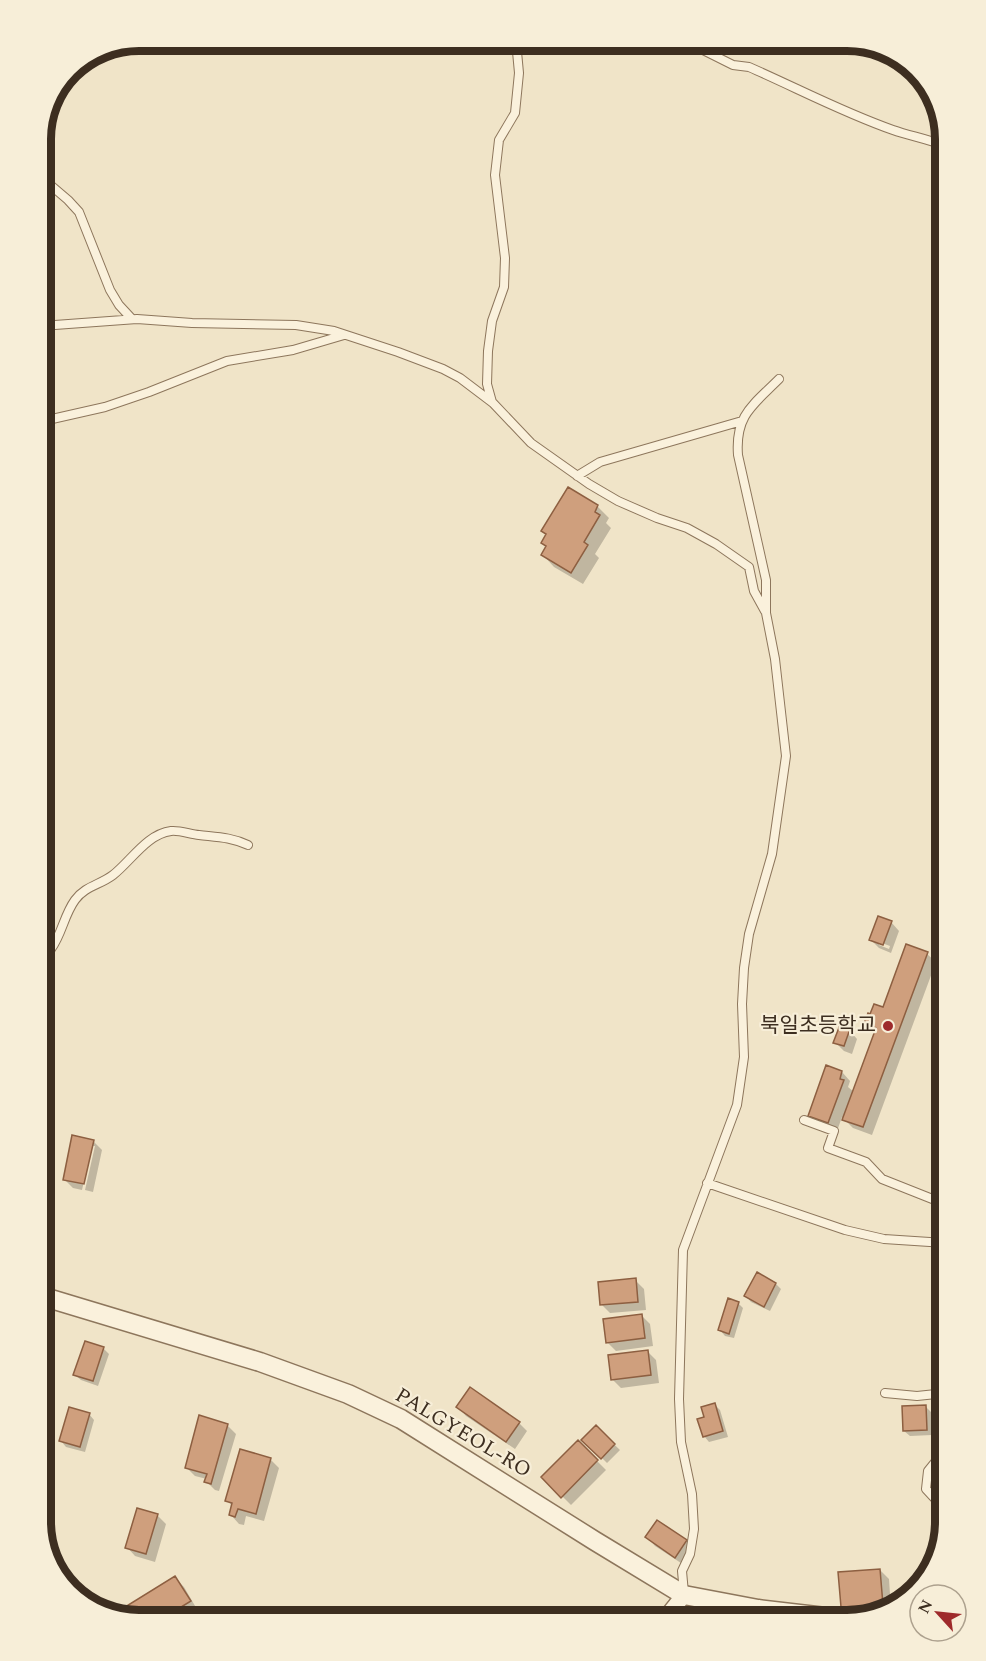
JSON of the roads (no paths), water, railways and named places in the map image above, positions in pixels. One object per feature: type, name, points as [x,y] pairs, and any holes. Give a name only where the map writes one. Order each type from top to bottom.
[{"type":"street","name":"PALGYEOL-RO","points":[[51,1299],[260,1362],[348,1394],[390,1414],[684,1595],[766,1610]]},
{"type":"street","points":[[672,1610],[684,1595]]},
{"type":"lane","points":[[493,403],[488,384],[488,351],[492,321],[504,288],[505,258],[495,175],[499,141],[514,113],[519,73],[517,51]]},
{"type":"lane","points":[[705,51],[733,65],[749,67],[851,114],[895,131],[916,135],[935,142]]},
{"type":"lane","points":[[51,186],[79,212],[110,290],[119,305],[132,319]]},
{"type":"lane","points":[[51,325],[132,319],[192,323],[296,325],[346,335],[443,369],[467,383],[493,403],[531,443],[577,476],[618,501],[687,528],[716,544],[749,567],[754,591],[766,613]]},
{"type":"lane","points":[[51,420],[105,407],[227,361],[293,350],[346,335]]},
{"type":"lane","points":[[684,1595],[682,1571],[690,1554],[694,1529],[692,1494],[681,1442],[679,1399],[683,1250],[737,1105],[744,1057],[742,1004],[744,968],[749,934],[772,854],[786,756],[775,658],[766,613],[766,580],[738,455],[737,437],[742,421],[751,407],[779,379]]},
{"type":"lane","points":[[577,476],[600,462],[742,421]]},
{"type":"lane","points":[[51,949],[60,937],[76,898],[89,886],[106,880],[124,866],[143,846],[158,836],[172,831],[219,836],[248,845]]},
{"type":"lane","points":[[804,1120],[834,1131],[828,1148],[866,1162],[882,1179],[935,1200]]},
{"type":"lane","points":[[707,1183],[845,1230],[884,1239],[935,1242]]},
{"type":"lane","points":[[885,1393],[917,1396],[935,1394]]},
{"type":"lane","points":[[935,1462],[928,1471],[926,1489],[935,1499]]},
{"type":"place","name":"북일초등학교","points":[[888,1026]]}]
